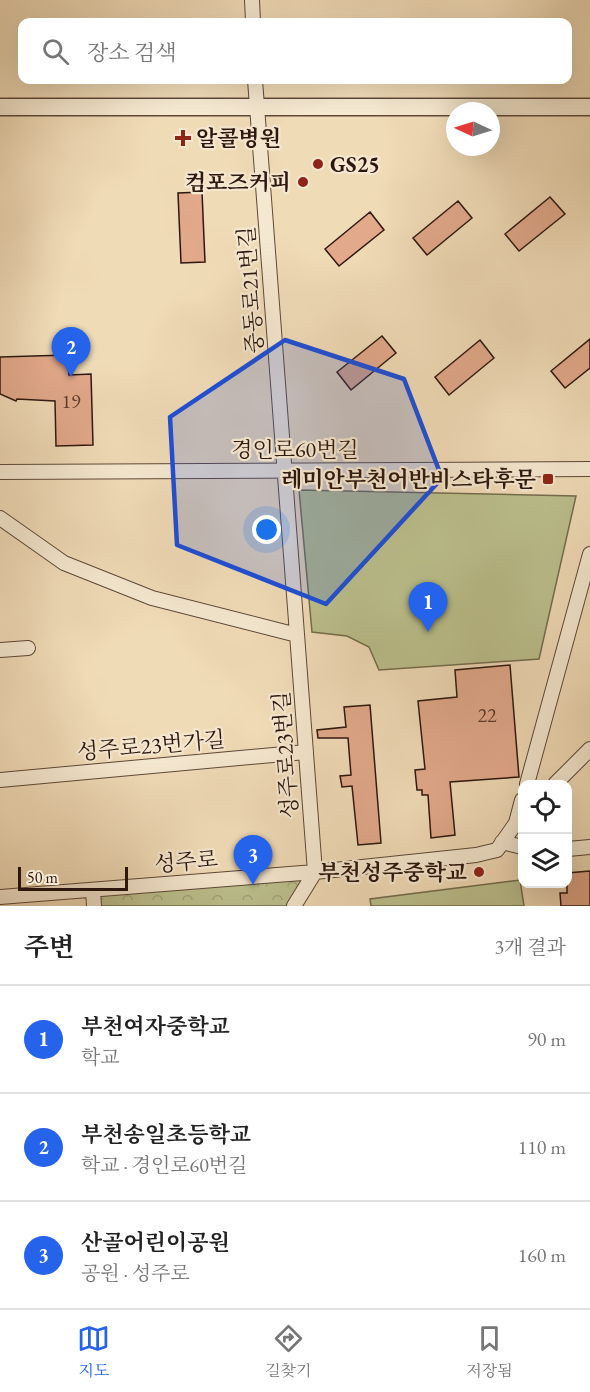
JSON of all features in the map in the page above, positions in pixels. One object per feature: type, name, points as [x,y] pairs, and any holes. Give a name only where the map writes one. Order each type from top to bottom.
[{"type":"street","points":[[252,0],[253,18]]},
{"type":"street","name":"중동로21번길","points":[[255,84],[284,471]]},
{"type":"street","points":[[0,106],[590,107]]},
{"type":"street","name":"경인로60번길","points":[[0,472],[590,469]]},
{"type":"street","name":"성주로23번길","points":[[284,471],[315,872]]},
{"type":"street","points":[[0,518],[64,563],[152,598],[297,635]]},
{"type":"street","points":[[528,780],[590,554]]},
{"type":"street","points":[[0,650],[28,648]]},
{"type":"street","points":[[559,780],[590,749]]},
{"type":"street","name":"성주로23번가길","points":[[0,780],[306,752]]},
{"type":"street","name":"성주로","points":[[0,897],[315,872],[476,855],[497,850],[518,821]]},
{"type":"street","points":[[502,842],[518,846]]},
{"type":"street","points":[[572,849],[590,847]]},
{"type":"street","points":[[294,906],[315,872]]},
{"type":"street","points":[[93,890],[94,906]]},
{"type":"highlighted area","points":[[285,340],[404,379],[442,478],[326,604],[177,545],[170,417]]},
{"type":"green space","points":[[299,490],[576,496],[539,659],[379,670],[369,647],[347,636],[312,632]]},
{"type":"green space","points":[[308,877],[290,906],[98,906],[97,893]]},
{"type":"green space","points":[[518,880],[524,906],[371,906],[370,899]]},
{"type":"building","points":[[202,192],[205,262],[181,263],[178,193]]},
{"type":"building","points":[[550,197],[565,214],[519,251],[505,234]]},
{"type":"building","points":[[458,201],[472,218],[427,255],[413,238]]},
{"type":"building","points":[[370,212],[384,230],[339,266],[325,249]]},
{"type":"building","points":[[382,336],[396,353],[351,390],[337,372]]},
{"type":"building","points":[[590,339],[590,368],[565,388],[551,371]]},
{"type":"building","points":[[480,340],[494,358],[449,395],[435,377]]},
{"type":"building","points":[[67,355],[69,375],[91,374],[93,445],[56,446],[55,401],[17,399],[16,401],[0,394],[0,357]]},
{"type":"building","points":[[510,665],[519,777],[450,782],[455,835],[431,838],[428,795],[422,795],[422,790],[417,790],[415,770],[425,769],[418,701],[457,697],[455,670]]},
{"type":"building","points":[[370,705],[381,843],[358,845],[352,786],[342,787],[340,776],[351,775],[348,738],[318,738],[317,730],[346,727],[344,707]]},
{"type":"building","points":[[590,871],[590,906],[561,906],[560,893],[567,893],[567,888],[572,888],[572,873]]},
{"type":"place","name":"알콜병원","points":[[183,138]]},
{"type":"place","name":"GS25","points":[[318,164]]},
{"type":"place","name":"컴포즈커피","points":[[303,182]]},
{"type":"place","name":"부천송일초등학교","points":[[71,377]]},
{"type":"place","name":"레미안부천어반비스타후문","points":[[548,479]]},
{"type":"place","name":"부천여자중학교","points":[[428,632]]},
{"type":"place","name":"부천성주중학교","points":[[479,872]]},
{"type":"place","name":"산골어린이공원","points":[[253,885]]}]
